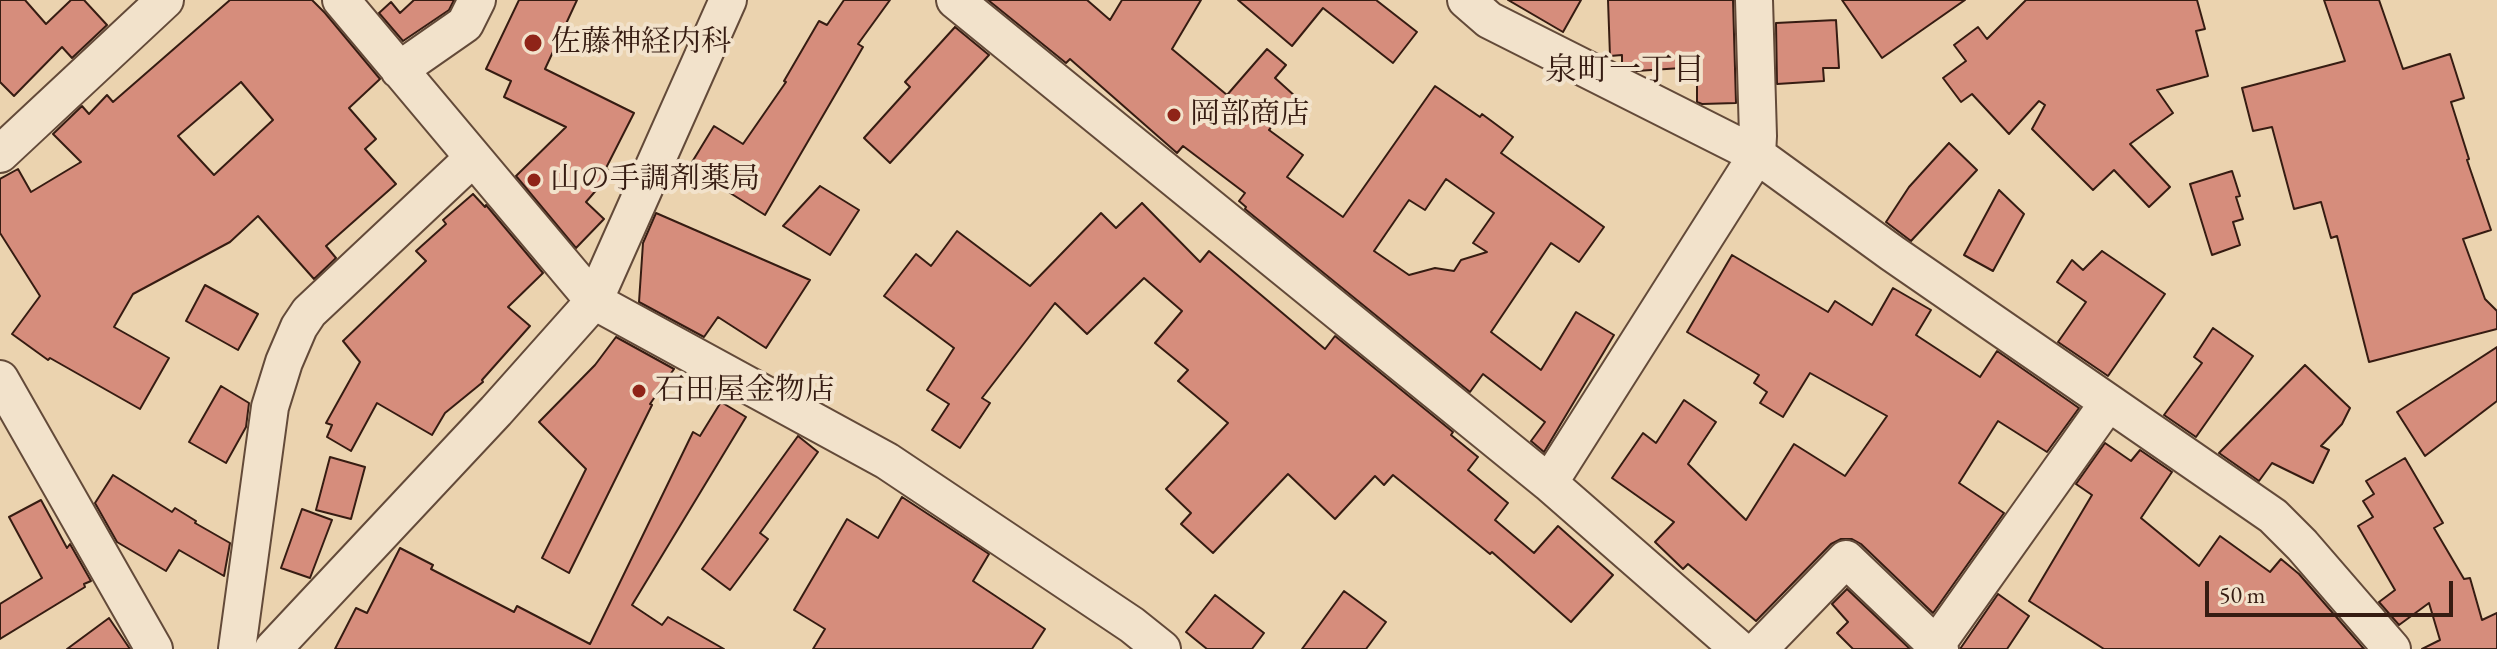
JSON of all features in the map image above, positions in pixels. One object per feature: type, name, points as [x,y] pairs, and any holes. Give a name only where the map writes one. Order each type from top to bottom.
[{"type":"street","points":[[0,154],[165,0]]},
{"type":"street","points":[[341,0],[594,301],[887,461],[1132,625],[1162,649]]},
{"type":"street","points":[[399,70],[465,24],[477,0]]},
{"type":"street","points":[[273,649],[496,411],[594,301],[728,0]]},
{"type":"street","points":[[955,0],[1549,483],[1739,649]]},
{"type":"street","points":[[1466,0],[1489,20],[1757,155],[1892,253],[2273,516],[2392,649]]},
{"type":"street","points":[[1549,483],[1757,155],[1754,0]]},
{"type":"street","points":[[237,649],[270,407],[299,327],[309,312],[473,158]]},
{"type":"street","points":[[0,379],[154,649]]},
{"type":"street","points":[[1759,649],[1846,559],[1938,647],[2108,403]]},
{"type":"building","points":[[0,0],[25,0],[46,24],[71,0],[84,0],[107,25],[72,58],[62,47],[14,96],[0,82]]},
{"type":"building","points":[[230,0],[312,0],[380,79],[349,108],[376,139],[365,149],[396,184],[326,246],[336,258],[314,279],[258,216],[230,242],[133,294],[114,327],[169,358],[140,409],[50,358],[48,360],[12,334],[40,296],[0,233],[0,179],[18,169],[31,192],[81,162],[53,134],[82,106],[89,114],[107,95],[113,102]],"holes":[[[241,82],[273,120],[214,175],[178,136]]]},
{"type":"building","points":[[414,0],[454,0],[449,10],[403,41],[379,13],[391,2],[400,13]]},
{"type":"building","points":[[519,0],[577,0],[545,69],[634,113],[606,168],[611,173],[586,202],[604,219],[576,248],[516,176],[566,127],[504,97],[511,81],[486,69]]},
{"type":"building","points":[[844,0],[890,0],[858,44],[863,47],[765,215],[689,167],[714,126],[743,144],[786,82],[819,21],[827,25]]},
{"type":"building","points":[[988,0],[1087,0],[1110,20],[1122,0],[1201,0],[1172,49],[1227,95],[1267,49],[1286,65],[1275,78],[1296,97],[1269,130],[1303,155],[1287,177],[1343,217],[1435,86],[1513,137],[1501,153],[1604,227],[1579,262],[1551,243],[1491,332],[1541,370],[1576,312],[1614,335],[1544,452],[1531,441],[1545,422],[1483,374],[1470,392],[1245,209],[1239,201],[1245,193],[1183,146],[1177,153],[1070,59],[1066,63]],"holes":[[[1446,179],[1494,213],[1473,243],[1487,252],[1461,260],[1454,271],[1435,268],[1409,275],[1374,251],[1409,200],[1425,210]]]},
{"type":"building","points":[[1238,0],[1376,0],[1417,32],[1393,63],[1323,8],[1292,46]]},
{"type":"building","points":[[1508,0],[1581,0],[1563,32]]},
{"type":"building","points":[[1608,0],[1733,0],[1736,103],[1697,102],[1697,67],[1636,71],[1622,63],[1622,55],[1610,56]]},
{"type":"building","points":[[1842,0],[1965,0],[1882,58]]},
{"type":"building","points":[[2026,0],[2197,0],[2205,29],[2196,31],[2208,76],[2157,90],[2173,113],[2130,144],[2170,187],[2149,207],[2114,170],[2093,190],[2032,129],[2045,105],[2039,101],[2009,134],[1972,94],[1961,102],[1943,78],[1966,61],[1954,45],[1978,27],[1987,39]]},
{"type":"building","points":[[2324,0],[2379,0],[2403,69],[2450,54],[2464,98],[2451,102],[2491,230],[2463,239],[2485,299],[2497,311],[2497,329],[2369,362],[2337,236],[2331,238],[2321,202],[2294,209],[2272,127],[2253,131],[2242,88],[2345,61]]},
{"type":"building","points":[[1836,20],[1839,68],[1823,68],[1824,81],[1777,84],[1776,23]]},
{"type":"building","points":[[955,27],[989,55],[890,163],[864,138],[910,87],[905,82]]},
{"type":"building","points":[[1949,143],[1977,170],[1911,241],[1886,222],[1909,187]]},
{"type":"building","points":[[2232,171],[2243,219],[2233,222],[2240,245],[2212,255],[2190,184]]},
{"type":"building","points":[[820,186],[859,210],[830,255],[783,226]]},
{"type":"building","points":[[1999,190],[2024,214],[1993,271],[1964,255]]},
{"type":"building","points":[[473,194],[486,205],[543,273],[508,307],[530,326],[483,382],[445,413],[432,435],[377,403],[351,451],[327,437],[332,425],[326,423],[360,362],[343,341],[426,261],[416,251],[446,224],[443,220]]},
{"type":"building","points":[[1142,203],[1200,262],[1209,251],[1325,349],[1335,336],[1453,432],[1451,435],[1478,457],[1468,470],[1508,503],[1495,520],[1534,553],[1558,526],[1613,575],[1571,622],[1492,552],[1490,554],[1393,475],[1384,485],[1375,476],[1335,519],[1288,474],[1213,553],[1181,524],[1191,513],[1166,489],[1228,423],[1178,381],[1188,370],[1155,343],[1182,311],[1144,278],[1087,334],[1055,303],[982,398],[990,403],[960,448],[932,430],[949,404],[927,390],[954,348],[884,296],[916,254],[931,266],[957,231],[1030,286],[1101,213],[1116,228]]},
{"type":"building","points":[[656,213],[810,280],[766,348],[718,317],[704,337],[639,302],[643,243]]},
{"type":"building","points":[[2102,251],[2165,294],[2108,376],[2058,342],[2086,302],[2057,282],[2072,260],[2083,270]]},
{"type":"building","points":[[1732,255],[1828,312],[1835,301],[1872,325],[1893,288],[1931,310],[1916,335],[1980,377],[1997,351],[2079,408],[2047,452],[1998,421],[1959,483],[2004,513],[1933,613],[1861,544],[1852,539],[1841,539],[1831,544],[1756,621],[1688,564],[1683,569],[1655,542],[1674,522],[1612,478],[1643,433],[1656,443],[1684,400],[1716,422],[1688,464],[1746,520],[1794,444],[1845,476],[1887,416],[1810,373],[1783,417],[1760,403],[1767,392],[1754,383],[1759,375],[1687,332]]},
{"type":"building","points":[[205,285],[258,314],[238,350],[186,321]]},
{"type":"building","points":[[2213,328],[2253,356],[2196,437],[2164,415],[2202,363],[2194,357]]},
{"type":"building","points":[[616,337],[674,369],[650,404],[569,573],[542,558],[586,469],[539,422],[595,365]]},
{"type":"building","points":[[2497,347],[2497,401],[2425,456],[2397,412]]},
{"type":"building","points":[[2305,365],[2350,408],[2342,424],[2321,446],[2329,450],[2313,483],[2272,463],[2259,481],[2219,453]]},
{"type":"building","points":[[221,386],[249,403],[246,427],[226,463],[189,442]]},
{"type":"building","points":[[721,402],[746,417],[632,605],[662,625],[668,617],[724,649],[335,649],[356,608],[367,613],[400,548],[433,565],[431,569],[514,612],[517,606],[590,644],[693,432],[700,436]]},
{"type":"building","points":[[798,436],[818,452],[760,533],[768,539],[730,590],[702,569]]},
{"type":"building","points":[[2105,443],[2131,461],[2140,450],[2172,472],[2141,518],[2199,566],[2220,536],[2270,572],[2281,559],[2299,574],[2364,649],[2104,649],[2029,601],[2092,495],[2076,484]]},
{"type":"building","points":[[330,457],[365,467],[351,519],[316,510]]},
{"type":"building","points":[[2405,458],[2443,523],[2434,528],[2464,579],[2470,578],[2482,620],[2497,613],[2497,649],[2422,649],[2440,640],[2429,603],[2399,625],[2379,602],[2395,590],[2358,526],[2373,517],[2363,501],[2374,494],[2366,481]]},
{"type":"building","points":[[113,475],[172,512],[175,508],[230,543],[224,576],[179,550],[166,571],[117,542],[95,503]]},
{"type":"building","points":[[902,497],[989,554],[973,581],[1045,629],[1032,649],[813,649],[825,629],[794,610],[847,519],[878,538]]},
{"type":"building","points":[[41,500],[67,548],[70,544],[91,581],[0,639],[0,604],[42,578],[9,517]]},
{"type":"building","points":[[302,509],[332,520],[310,578],[281,568]]},
{"type":"building","points":[[1847,589],[1910,649],[1853,649],[1837,633],[1848,622],[1832,604]]},
{"type":"building","points":[[1344,591],[1386,622],[1366,649],[1302,649]]},
{"type":"building","points":[[1998,594],[2029,616],[2007,649],[1960,649]]},
{"type":"building","points":[[1215,595],[1264,633],[1252,649],[1207,649],[1186,632]]},
{"type":"building","points":[[109,618],[130,649],[67,649]]},
{"type":"place","name":"佐藤神経内科","points":[[533,43]]},
{"type":"place","name":"岡部商店","points":[[1174,115]]},
{"type":"place","name":"山の手調剤薬局","points":[[534,180]]},
{"type":"place","name":"石田屋金物店","points":[[639,391]]},
{"type":"district","name":"泉町一丁目","points":[[1625,71]]}]
